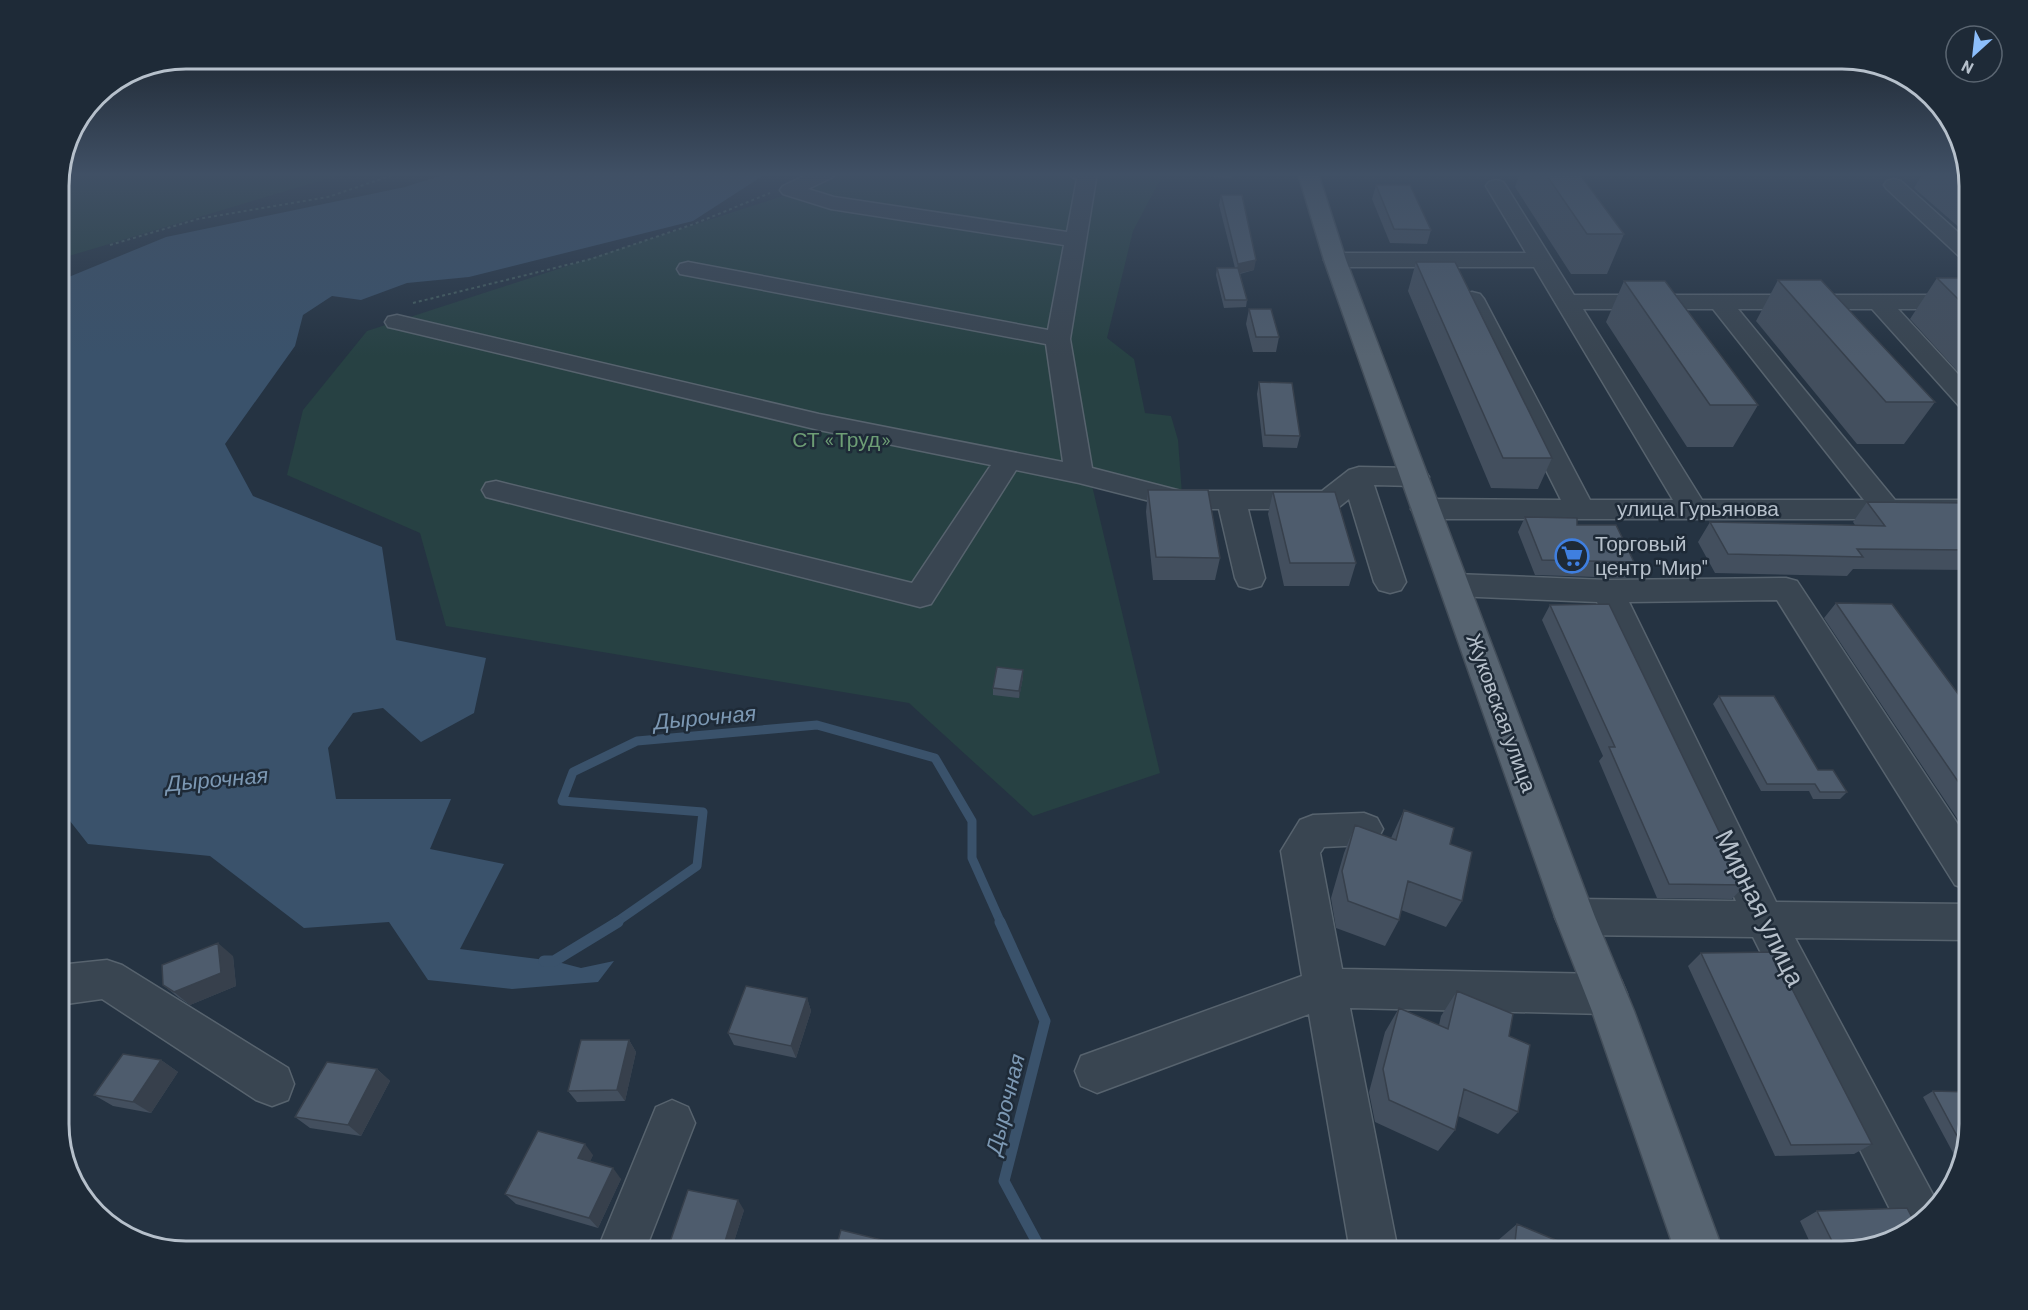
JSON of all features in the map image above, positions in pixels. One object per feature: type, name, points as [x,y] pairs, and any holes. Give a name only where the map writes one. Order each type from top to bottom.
[{"type":"main road","name":"Жуковская улица","points":[[1327,234],[1695,1241]]},
{"type":"street","points":[[1036,234],[1075,240]]},
{"type":"street","points":[[1076,234],[1058,339],[1078,474]]},
{"type":"street","points":[[1525,234],[1693,509]]},
{"type":"street","points":[[1335,260],[1541,260]]},
{"type":"street","points":[[1452,260],[1580,509]]},
{"type":"street","points":[[688,269],[1058,339]]},
{"type":"street","points":[[1567,302],[1959,302]]},
{"type":"street","points":[[1720,302],[1886,509]]},
{"type":"street","points":[[1878,302],[1959,389]]},
{"type":"street","points":[[405,312],[819,422],[1078,474],[1181,500],[1329,500],[1357,478],[1415,477]]},
{"type":"street","points":[[496,490],[920,596],[1008,460]]},
{"type":"street","points":[[1357,478],[1390,582]]},
{"type":"street","points":[[1231,500],[1250,578]]},
{"type":"street","name":"улица Гурьянова","points":[[1426,509],[1959,510]]},
{"type":"street","points":[[1455,585],[1608,591],[1786,589],[1959,856]]},
{"type":"street","name":"Мирная улица","points":[[1608,591],[1765,921],[1917,1213]]},
{"type":"street","points":[[1364,829],[1313,831],[1300,851],[1372,1241]]},
{"type":"street","points":[[1575,917],[1959,922]]},
{"type":"street","points":[[69,984],[106,979],[272,1084]]},
{"type":"street","points":[[1097,1071],[1325,988],[1606,994]]},
{"type":"street","points":[[625,1241],[672,1123]]},
{"type":"path","points":[[110,245],[147,234]]},
{"type":"path","points":[[405,312],[591,260],[665,234]]},
{"type":"green space","points":[[69,234],[142,234],[69,256]]},
{"type":"green space","name":"СТ «Труд»","points":[[665,234],[1132,234],[1107,338],[1134,359],[1145,413],[1171,416],[1178,440],[1182,494],[1090,477],[1160,773],[1033,816],[909,703],[446,626],[420,533],[287,475],[303,410],[367,331]]},
{"type":"water","points":[[180,234],[640,234],[469,277],[407,283],[361,300],[332,296],[303,315],[295,346],[225,444],[253,496],[382,547],[396,640],[486,658],[474,713],[421,742],[383,708],[353,713],[328,748],[336,799],[451,799],[430,849],[504,864],[460,949],[554,961],[581,968],[614,961],[598,982],[512,989],[428,980],[389,922],[304,928],[210,856],[88,844],[69,820],[69,277],[166,237]]},
{"type":"building","points":[[1231,234],[1250,234],[1256,260],[1238,264]]},
{"type":"building","points":[[1416,262],[1455,262],[1552,458],[1503,458]]},
{"type":"building","points":[[1217,268],[1238,268],[1247,300],[1225,300]]},
{"type":"building","points":[[1937,278],[1959,278],[1959,300]]},
{"type":"building","points":[[1778,280],[1821,280],[1935,402],[1886,402]]},
{"type":"building","points":[[1624,281],[1665,281],[1758,405],[1710,405]]},
{"type":"building","points":[[1249,309],[1271,309],[1279,337],[1256,337]]},
{"type":"building","points":[[1259,382],[1292,383],[1300,436],[1265,435]]},
{"type":"building","points":[[1148,490],[1208,490],[1220,558],[1156,557]]},
{"type":"building","points":[[1273,492],[1335,492],[1356,563],[1290,563]]},
{"type":"building","points":[[1867,502],[1959,503],[1959,550],[1857,549],[1863,557],[1728,554],[1710,522],[1885,526]]},
{"type":"building","points":[[1525,517],[1577,518],[1577,525],[1616,525],[1634,562],[1542,560]]},
{"type":"building","points":[[1836,603],[1892,604],[1959,695],[1959,783]]},
{"type":"building","points":[[1609,604],[1745,885],[1669,884],[1609,747],[1615,747],[1550,605]]},
{"type":"building","points":[[997,667],[1023,670],[1019,691],[993,688]]},
{"type":"building","points":[[1719,696],[1774,696],[1818,770],[1833,770],[1847,792],[1820,792],[1815,784],[1767,784]]},
{"type":"building","points":[[1404,810],[1454,828],[1450,844],[1472,852],[1462,901],[1408,881],[1399,920],[1348,901],[1342,871],[1355,825],[1396,840]]},
{"type":"building","points":[[218,943],[221,973],[174,992],[163,985],[162,965]]},
{"type":"building","points":[[1773,952],[1872,1144],[1791,1145],[1701,953]]},
{"type":"building","points":[[746,986],[807,998],[791,1046],[728,1033]]},
{"type":"building","points":[[1457,991],[1513,1014],[1509,1036],[1530,1045],[1518,1112],[1464,1089],[1455,1130],[1389,1100],[1383,1069],[1399,1008],[1448,1029]]},
{"type":"building","points":[[581,1040],[629,1040],[617,1090],[568,1091]]},
{"type":"building","points":[[123,1054],[161,1060],[133,1102],[94,1095]]},
{"type":"building","points":[[327,1062],[377,1069],[348,1125],[295,1117]]},
{"type":"building","points":[[1933,1091],[1959,1092],[1958,1138]]},
{"type":"building","points":[[538,1131],[585,1144],[578,1158],[613,1168],[589,1218],[505,1194]]},
{"type":"building","points":[[688,1190],[738,1200],[725,1241],[670,1241]]},
{"type":"building","points":[[1907,1208],[1912,1217],[1894,1229],[1879,1235],[1865,1239],[1832,1241],[1817,1211]]},
{"type":"building","points":[[1517,1224],[1558,1241],[1515,1241]]},
{"type":"building","points":[[841,1230],[886,1241],[838,1241]]},
{"type":"waterway","name":"Дырочная","points":[[615,923],[697,866],[703,812],[562,801],[573,772],[637,741],[817,725],[935,758],[972,821],[972,858],[1001,923]]},
{"type":"waterway","name":"Дырочная","points":[[544,961],[554,961],[618,922]]},
{"type":"waterway","name":"Дырочная","points":[[1000,922],[1045,1021],[1004,1181],[1036,1241]]},
{"type":"place","name":"Торговый центр \"Мир\"","points":[[1572,556]]}]
